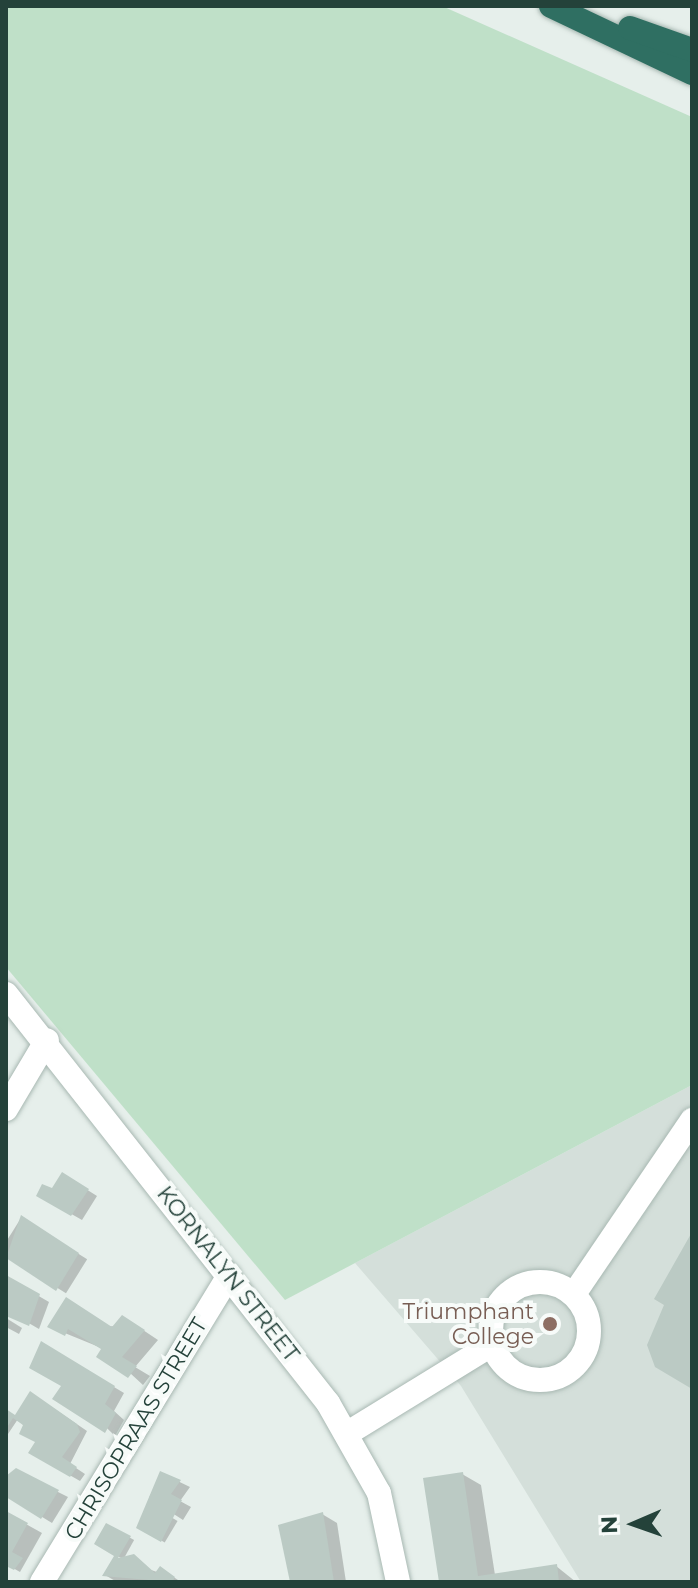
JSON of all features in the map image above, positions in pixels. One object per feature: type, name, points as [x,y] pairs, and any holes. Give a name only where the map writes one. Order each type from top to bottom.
[{"type":"highway","points":[[551,6],[692,73]]},
{"type":"highway","points":[[566,6],[692,50]]},
{"type":"street","name":"KORNALYN STREET","points":[[6,994],[47,1040],[348,1433],[379,1493],[398,1582]]},
{"type":"street","points":[[6,1109],[47,1040]]},
{"type":"street","points":[[576,1291],[692,1120]]},
{"type":"street","name":"CHRISOPRAAS STREET","points":[[42,1582],[229,1276]]},
{"type":"street","points":[[546,1282],[576,1291],[590,1337],[573,1366],[543,1379],[526,1377],[491,1345],[487,1328],[496,1309],[520,1288],[546,1282]]},
{"type":"street","points":[[348,1433],[491,1345]]},
{"type":"shaded area","name":"Triumphant College","points":[[692,1085],[692,1582],[581,1582],[461,1386],[355,1263]]},
{"type":"green space","points":[[6,6],[442,6],[692,117],[692,1085],[285,1300],[6,967]]},
{"type":"building","points":[[62,1172],[89,1189],[71,1216],[36,1196],[42,1184],[52,1188]]},
{"type":"building","points":[[21,1215],[79,1253],[56,1291],[6,1258]]},
{"type":"building","points":[[692,1232],[692,1389],[655,1367],[647,1345],[664,1305],[654,1299]]},
{"type":"building","points":[[6,1275],[40,1294],[29,1326],[6,1316]]},
{"type":"building","points":[[66,1297],[112,1327],[122,1315],[145,1330],[122,1357],[137,1366],[128,1378],[96,1357],[101,1349],[68,1329],[65,1336],[47,1327]]},
{"type":"building","points":[[41,1341],[115,1386],[105,1404],[116,1413],[105,1433],[52,1399],[61,1386],[29,1368]]},
{"type":"building","points":[[30,1391],[77,1424],[80,1432],[62,1457],[77,1467],[70,1477],[28,1453],[35,1442],[19,1434],[23,1425],[13,1418],[6,1429],[6,1409],[15,1415]]},
{"type":"building","points":[[16,1468],[59,1490],[41,1519],[6,1497],[6,1476]]},
{"type":"building","points":[[160,1471],[181,1480],[171,1494],[182,1500],[161,1542],[136,1528]]},
{"type":"building","points":[[463,1472],[478,1576],[557,1564],[559,1582],[439,1582],[423,1478]]},
{"type":"building","points":[[6,1511],[28,1523],[12,1552],[23,1558],[14,1570],[6,1566]]},
{"type":"building","points":[[323,1512],[334,1582],[290,1582],[278,1525]]},
{"type":"building","points":[[106,1523],[131,1536],[118,1558],[134,1554],[155,1573],[160,1566],[175,1577],[172,1582],[102,1576],[114,1556],[94,1544]]},
{"type":"place","name":"Triumphant College","points":[[550,1324]]}]
